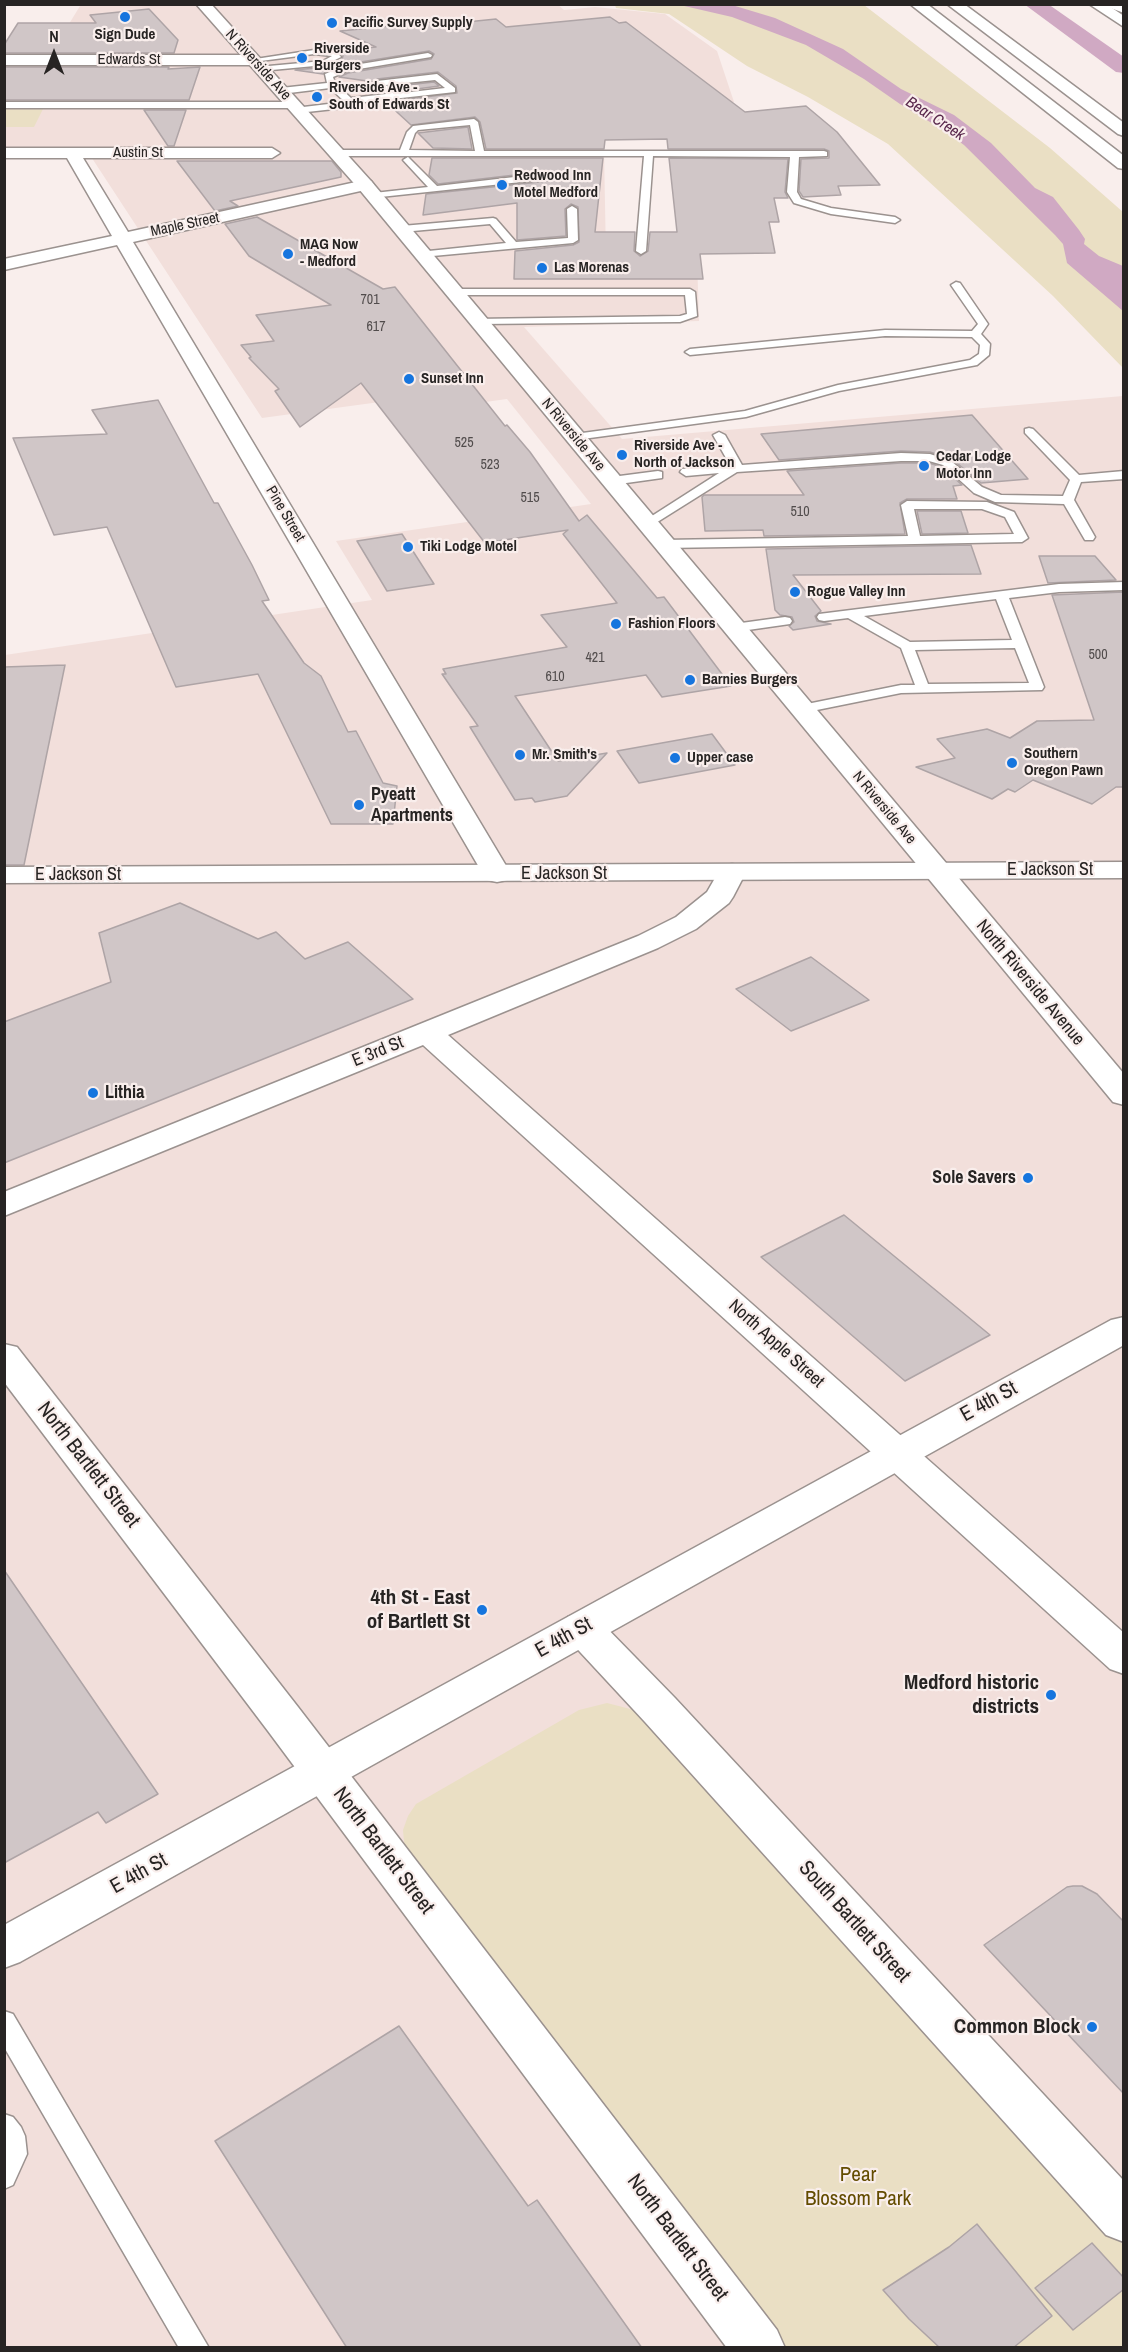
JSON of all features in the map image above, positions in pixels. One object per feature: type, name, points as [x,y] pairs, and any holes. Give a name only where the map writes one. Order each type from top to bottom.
[{"type":"main road","name":"N Riverside Ave","points":[[203,4],[402,229],[936,871]]},
{"type":"main road","points":[[916,4],[1124,164]]},
{"type":"main road","points":[[954,4],[1124,131]]},
{"type":"main road","points":[[1096,4],[1124,23]]},
{"type":"main road","points":[[1113,4],[1124,9]]},
{"type":"main road","name":"Edwards St","points":[[4,60],[257,64]]},
{"type":"main road","name":"Austin St","points":[[4,153],[272,153]]},
{"type":"main road","points":[[4,161],[38,153]]},
{"type":"main road","name":"Pine Street","points":[[72,153],[497,874]]},
{"type":"main road","name":"Maple Street","points":[[4,266],[123,239],[369,191]]},
{"type":"main road","name":"E Jackson St","points":[[4,875],[1124,870]]},
{"type":"main road","name":"North Riverside Avenue","points":[[936,871],[1124,1095]]},
{"type":"main road","name":"E 3rd St","points":[[4,1204],[648,942],[686,923],[719,897],[732,873]]},
{"type":"main road","name":"North Apple Street","points":[[427,1032],[1124,1658]]},
{"type":"main road","name":"E 4th St","points":[[4,1948],[897,1452],[1124,1329]]},
{"type":"main road","name":"North Bartlett Street","points":[[4,1356],[759,2348]]},
{"type":"main road","name":"South Bartlett Street","points":[[582,1628],[676,1727],[1124,2218]]},
{"type":"lane","points":[[314,52],[333,53],[337,57],[325,63],[257,64],[314,52]]},
{"type":"lane","points":[[4,105],[291,102],[352,104],[332,85],[327,79],[328,76],[345,69],[428,55]]},
{"type":"lane","points":[[349,101],[452,90],[437,77],[380,83],[392,96]]},
{"type":"lane","points":[[291,102],[332,85]]},
{"type":"lane","points":[[406,156],[411,132],[416,128],[474,122],[480,153]]},
{"type":"lane","points":[[337,153],[406,156],[480,153],[824,154]]},
{"type":"lane","points":[[641,251],[649,153]]},
{"type":"lane","points":[[795,154],[792,192],[797,201],[820,208],[895,220]]},
{"type":"lane","points":[[406,156],[435,189]]},
{"type":"lane","points":[[369,191],[435,189],[549,176]]},
{"type":"lane","points":[[422,254],[573,240],[572,209]]},
{"type":"lane","points":[[402,229],[493,221],[513,245]]},
{"type":"lane","points":[[956,285],[983,324],[975,334]]},
{"type":"lane","points":[[454,292],[690,292],[692,316],[680,319],[479,321]]},
{"type":"lane","points":[[575,437],[746,414],[838,388],[973,363],[984,355],[985,344],[975,334],[885,333],[690,352]]},
{"type":"lane","points":[[1029,431],[1076,479]]},
{"type":"lane","points":[[718,435],[737,467]]},
{"type":"lane","points":[[686,472],[901,457],[930,458],[947,463],[978,490],[999,499],[1068,500]]},
{"type":"lane","points":[[646,523],[737,467]]},
{"type":"lane","points":[[612,481],[658,475]]},
{"type":"lane","points":[[1076,479],[1124,475]]},
{"type":"lane","points":[[1068,500],[1076,479]]},
{"type":"lane","points":[[1068,500],[1089,537]]},
{"type":"lane","points":[[664,544],[915,540],[939,539],[1022,538],[1010,516],[983,505],[907,505],[915,540]]},
{"type":"lane","points":[[824,617],[1059,588],[1124,586]]},
{"type":"lane","points":[[802,709],[901,689],[1036,687],[1001,595]]},
{"type":"lane","points":[[851,614],[906,646],[1020,644]]},
{"type":"lane","points":[[734,628],[785,621]]},
{"type":"lane","points":[[906,646],[923,688]]},
{"type":"lane","points":[[4,2022],[195,2348]]},
{"type":"lane","points":[[4,2126],[12,2136],[14,2154],[4,2176]]},
{"type":"shaded area","points":[[557,4],[564,10],[595,7],[665,14],[717,51],[734,102],[518,106],[521,151],[604,151],[606,257],[697,258],[699,321],[524,327],[622,439],[1123,396],[1123,2347],[5,2347],[5,655],[372,600],[336,541],[591,504],[507,399],[398,414],[387,401],[262,418],[86,149],[5,149],[5,55],[50,55],[80,6],[5,5]]},
{"type":"green space","points":[[615,5],[864,5],[1050,148],[1123,212],[1123,368],[1053,296],[888,144],[808,97],[747,66],[669,14],[616,8]]},
{"type":"green space","points":[[5,109],[43,109],[34,127],[5,127]]},
{"type":"green space","name":"Pear Blossom Park","points":[[607,1703],[638,1711],[658,1727],[1123,2245],[1123,2347],[781,2347],[405,1852],[403,1830],[416,1804],[579,1710]]},
{"type":"water","name":"Bear Creek","points":[[680,5],[732,5],[775,18],[843,49],[901,89],[954,115],[991,143],[1035,188],[1053,197],[1085,239],[1084,244],[1099,256],[1123,266],[1123,311],[1067,263],[1063,244],[1055,235],[964,145],[945,131],[806,45],[732,17]]},
{"type":"building","points":[[149,9],[178,40],[174,53],[4,53],[4,45],[18,23],[96,23],[90,15]]},
{"type":"building","points":[[610,17],[619,23],[626,22],[745,112],[806,106],[837,132],[880,185],[838,186],[841,195],[803,197],[799,191],[801,159],[829,158],[829,151],[824,149],[668,149],[667,139],[605,140],[604,149],[486,149],[480,122],[475,117],[411,125],[386,102],[457,93],[456,86],[438,72],[377,79],[374,82],[339,77],[348,73],[431,59],[434,54],[429,51],[342,65],[323,74],[295,70],[326,67],[342,59],[343,56],[339,51],[376,47],[340,31],[442,21],[447,24],[496,19],[506,27]]},
{"type":"building","points":[[4,67],[169,67],[168,69],[200,67],[189,100],[4,100]]},
{"type":"building","points":[[434,82],[439,86],[402,91],[408,88],[398,86]]},
{"type":"building","points":[[144,110],[186,110],[174,146],[168,146]]},
{"type":"building","points":[[468,127],[472,149],[433,148],[418,133]]},
{"type":"building","points":[[432,158],[603,158],[595,232],[635,232],[634,251],[640,256],[648,251],[650,232],[677,232],[669,158],[788,159],[785,192],[788,198],[774,198],[779,222],[769,222],[775,253],[700,254],[703,279],[514,279],[515,251],[573,245],[579,242],[578,207],[571,204],[565,209],[566,236],[517,240],[517,203],[423,215],[426,194],[549,181],[556,177],[549,171],[438,184],[429,175]]},
{"type":"building","points":[[177,161],[332,161],[341,172],[341,177],[230,201],[238,206],[215,211]]},
{"type":"building","points":[[257,217],[383,289],[395,287],[505,426],[507,425],[530,452],[579,521],[587,515],[657,598],[664,597],[731,686],[662,697],[646,675],[515,696],[558,761],[607,753],[567,796],[535,802],[532,798],[515,800],[470,727],[478,726],[442,674],[446,674],[443,669],[567,647],[541,615],[617,603],[563,534],[568,530],[485,543],[361,383],[300,427],[275,391],[279,389],[249,358],[251,357],[241,345],[274,341],[256,315],[331,305],[249,256],[225,224]]},
{"type":"building","points":[[158,400],[214,503],[218,503],[252,565],[269,600],[262,601],[304,663],[321,676],[348,732],[356,731],[383,783],[397,786],[393,824],[331,824],[258,674],[176,687],[107,527],[54,535],[13,438],[107,434],[92,410]]},
{"type":"building","points":[[972,415],[1028,479],[981,483],[952,459],[930,452],[901,451],[779,460],[761,434]]},
{"type":"building","points":[[929,463],[942,467],[962,485],[953,486],[957,499],[907,499],[900,503],[905,534],[764,536],[763,530],[705,531],[702,497],[704,495],[804,495],[787,471]]},
{"type":"building","points":[[917,511],[961,511],[968,533],[922,534]]},
{"type":"building","points":[[402,534],[434,584],[387,591],[357,541]]},
{"type":"building","name":"Rogue Valley Inn","points":[[971,545],[981,574],[793,575],[821,611],[815,616],[817,621],[831,624],[793,630],[789,626],[794,622],[792,617],[780,615],[775,610],[766,549]]},
{"type":"building","points":[[1039,556],[1095,556],[1116,580],[1048,583]]},
{"type":"building","points":[[1124,592],[1124,787],[1116,787],[1092,804],[1033,780],[1015,792],[1008,789],[992,799],[916,767],[955,758],[937,739],[987,729],[1010,738],[1037,721],[1094,720],[1052,595]]},
{"type":"building","points":[[65,665],[24,865],[4,865],[4,667]]},
{"type":"building","name":"Upper case","points":[[712,734],[735,765],[639,783],[617,751]]},
{"type":"building","name":"Lithia","points":[[180,903],[258,939],[276,932],[305,959],[348,942],[413,999],[4,1163],[4,1022],[111,982],[99,933]]},
{"type":"building","points":[[811,957],[869,1000],[791,1031],[736,989]]},
{"type":"building","points":[[844,1215],[990,1335],[905,1381],[761,1257]]},
{"type":"building","points":[[4,1570],[158,1794],[106,1823],[98,1812],[4,1863]]},
{"type":"building","name":"Common Block","points":[[1082,1886],[1097,1894],[1124,1922],[1124,2094],[984,1945],[1067,1887]]},
{"type":"building","points":[[399,2026],[528,2206],[537,2200],[642,2348],[347,2348],[215,2141]]},
{"type":"building","points":[[977,2224],[1052,2316],[1013,2348],[940,2348],[883,2290],[949,2247]]},
{"type":"building","points":[[1092,2243],[1124,2278],[1124,2289],[1073,2330],[1035,2288]]},
{"type":"waterway","points":[[1034,4],[1124,67]]},
{"type":"place","name":"Sign Dude","points":[[125,17]]},
{"type":"place","name":"Pacific Survey Supply","points":[[332,23]]},
{"type":"place","name":"Riverside Burgers","points":[[302,58]]},
{"type":"place","name":"Riverside Ave - South of Edwards St","points":[[317,97]]},
{"type":"place","name":"Redwood Inn Motel Medford","points":[[502,185]]},
{"type":"place","name":"MAG Now - Medford","points":[[288,254]]},
{"type":"place","name":"Las Morenas","points":[[542,268]]},
{"type":"place","name":"Sunset Inn","points":[[409,379]]},
{"type":"place","name":"Riverside Ave - North of Jackson","points":[[622,455]]},
{"type":"place","name":"Cedar Lodge Motor Inn","points":[[924,466]]},
{"type":"place","name":"Tiki Lodge Motel","points":[[408,547]]},
{"type":"place","name":"Rogue Valley Inn","points":[[795,592]]},
{"type":"place","name":"Fashion Floors","points":[[616,624]]},
{"type":"place","name":"Barnies Burgers","points":[[690,680]]},
{"type":"place","name":"Mr. Smith's","points":[[520,755]]},
{"type":"place","name":"Upper case","points":[[675,758]]},
{"type":"place","name":"Southern Oregon Pawn","points":[[1012,763]]},
{"type":"place","name":"Pyeatt Apartments","points":[[359,805]]},
{"type":"place","name":"Lithia","points":[[93,1093]]},
{"type":"place","name":"Sole Savers","points":[[1028,1178]]},
{"type":"place","name":"4th St - East of Bartlett St","points":[[482,1610]]},
{"type":"place","name":"Medford historic districts","points":[[1051,1695]]},
{"type":"place","name":"Common Block","points":[[1092,2027]]}]
